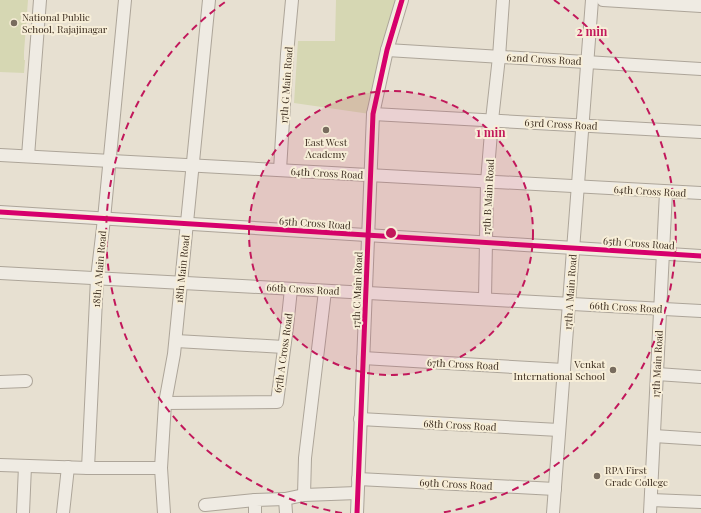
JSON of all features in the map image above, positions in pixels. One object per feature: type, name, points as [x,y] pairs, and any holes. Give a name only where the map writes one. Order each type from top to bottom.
[{"type":"street","points":[[28,156],[40,0]]},
{"type":"street","name":"18th A Main Road","points":[[88,468],[97,278],[110,161],[125,0]]},
{"type":"street","name":"18th Main Road","points":[[164,513],[161,468],[165,403],[176,341],[209,0]]},
{"type":"street","name":"17th G Main Road","points":[[280,170],[292,0]]},
{"type":"street","name":"17th C Main Road","points":[[356,513],[373,114],[387,50],[402,0]]},
{"type":"street","name":"17th B Main Road","points":[[485,299],[485,243],[488,182],[503,0]]},
{"type":"street","name":"17th A Main Road","points":[[553,513],[592,0]]},
{"type":"street","points":[[603,0],[701,6]]},
{"type":"street","name":"62nd Cross Road","points":[[387,50],[701,69]]},
{"type":"street","name":"63rd Cross Road","points":[[373,114],[701,132]]},
{"type":"street","name":"64th Cross Road","points":[[0,154],[701,194]]},
{"type":"street","name":"17th Main Road","points":[[650,513],[666,192]]},
{"type":"street","name":"65th Cross Road","points":[[0,212],[701,256]]},
{"type":"street","name":"66th Cross Road","points":[[0,273],[701,311]]},
{"type":"street","name":"67th A Cross Road","points":[[165,403],[277,402],[291,289]]},
{"type":"street","points":[[304,495],[305,458],[325,290]]},
{"type":"street","points":[[176,341],[284,347]]},
{"type":"street","name":"67th Cross Road","points":[[363,358],[564,370]]},
{"type":"street","points":[[657,374],[701,377]]},
{"type":"street","points":[[0,382],[26,381]]},
{"type":"street","name":"68th Cross Road","points":[[360,419],[560,430]]},
{"type":"street","points":[[654,436],[701,439]]},
{"type":"street","points":[[0,465],[88,468],[161,468]]},
{"type":"street","points":[[23,513],[25,466]]},
{"type":"street","points":[[63,513],[68,467]]},
{"type":"street","name":"69th Cross Road","points":[[358,479],[555,489]]},
{"type":"street","points":[[205,505],[255,500],[285,499],[304,495],[357,492]]},
{"type":"street","points":[[285,499],[286,513]]},
{"type":"street","points":[[255,500],[255,513]]},
{"type":"street","points":[[650,500],[701,502]]},
{"type":"green space","name":"National Public School, Rajajinagar","points":[[0,0],[28,0],[24,73],[0,72]]},
{"type":"green space","points":[[336,0],[398,0],[370,114],[294,103],[298,41],[335,41]]},
{"type":"cycle path","points":[[357,513],[373,114],[387,50],[402,0]]},
{"type":"cycle path","points":[[0,212],[701,256]]},
{"type":"place","name":"National Public School, Rajajinagar","points":[[14,23]]},
{"type":"place","name":"East West Academy","points":[[326,130]]},
{"type":"place","name":"Venkat International School","points":[[613,370]]},
{"type":"place","name":"RPA First Grade College","points":[[597,476]]}]
